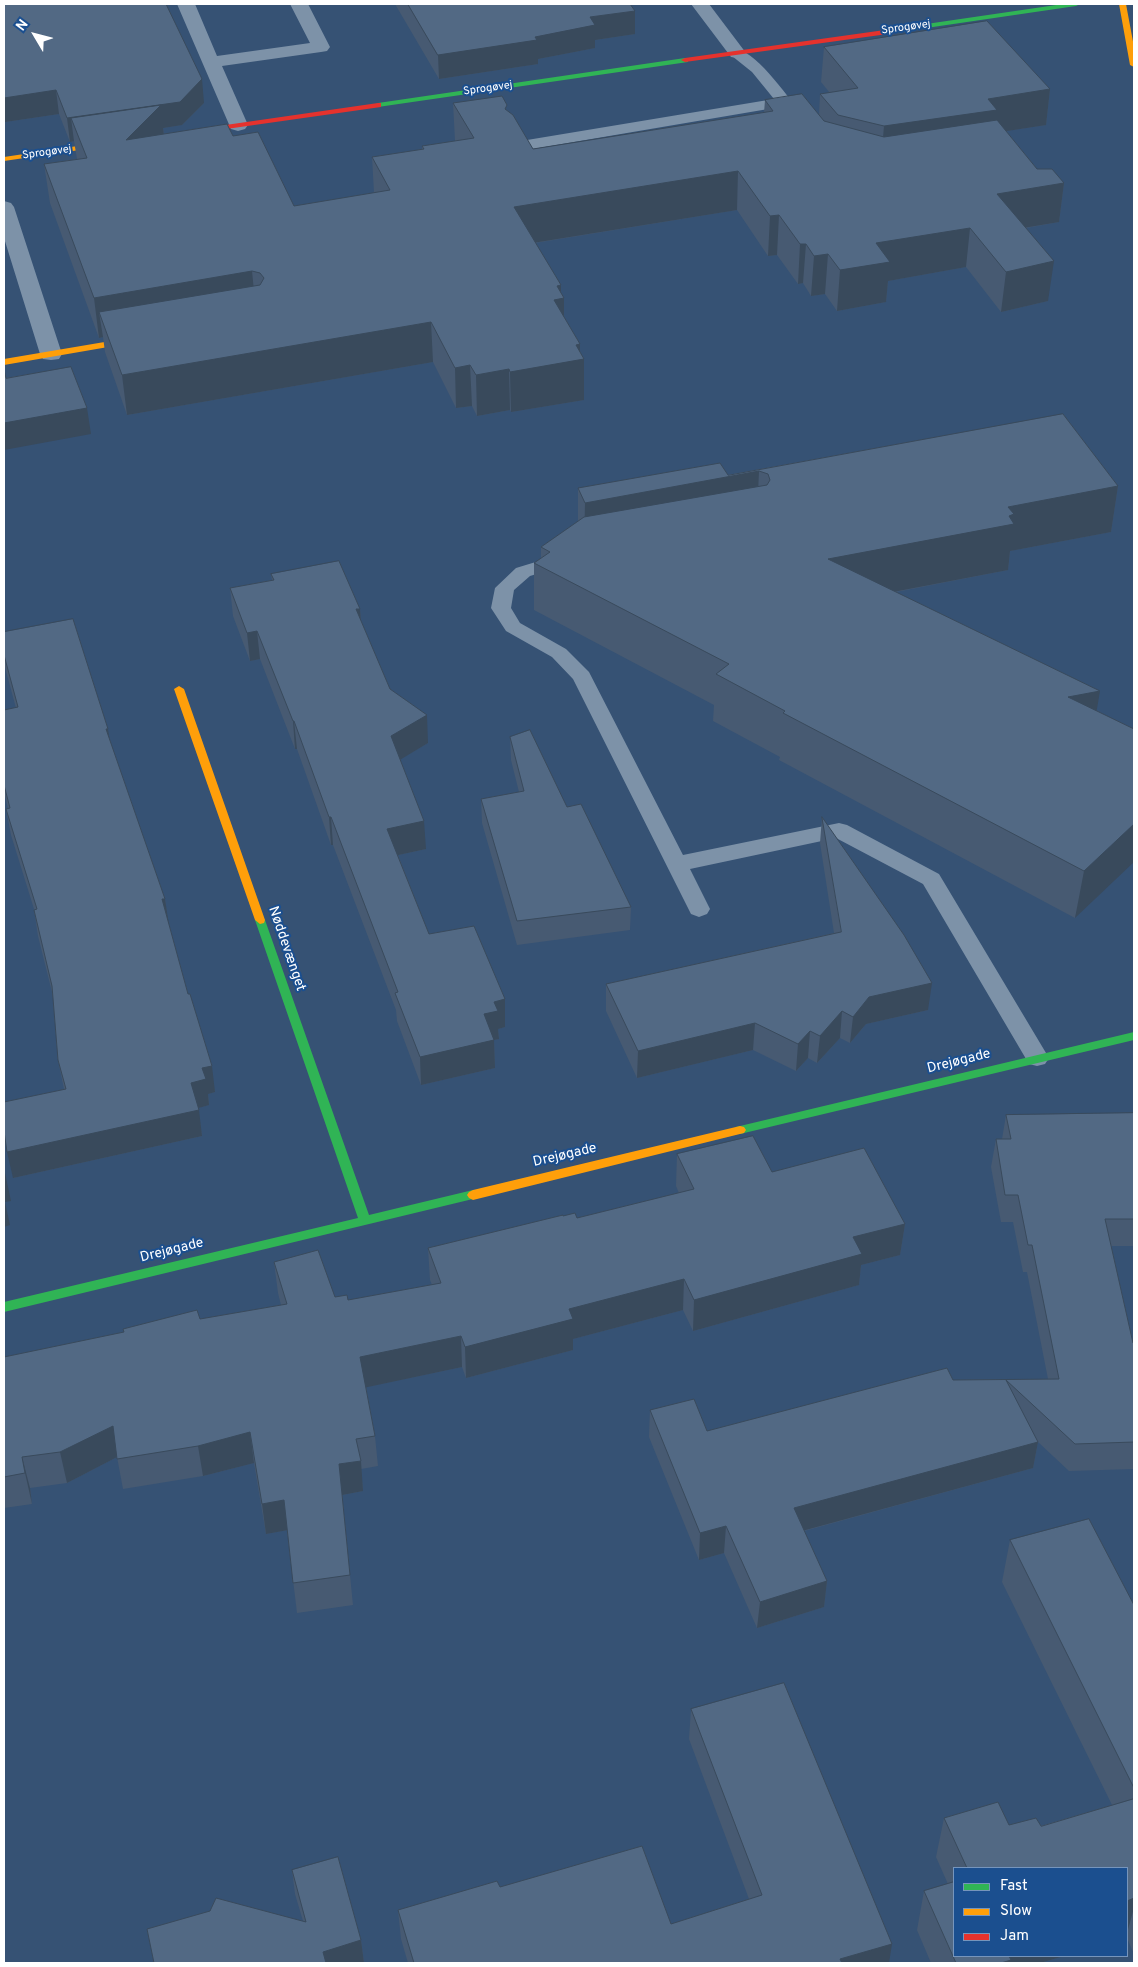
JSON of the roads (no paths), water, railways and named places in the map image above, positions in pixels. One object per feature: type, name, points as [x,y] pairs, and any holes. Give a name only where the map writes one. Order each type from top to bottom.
[{"type":"street","points":[[186,4],[238,125]]},
{"type":"street","points":[[211,62],[321,47],[299,4]]},
{"type":"street","points":[[700,4],[737,53]]},
{"type":"street","name":"Sprogøvej","points":[[184,133],[1076,4]]},
{"type":"street","points":[[1122,4],[1134,65]]},
{"type":"street","name":"Sprogøvej","points":[[4,159],[127,141]]},
{"type":"street","points":[[4,207],[51,354]]},
{"type":"street","points":[[4,362],[153,337]]},
{"type":"street","name":"Nøddevænget","points":[[179,689],[365,1220]]},
{"type":"street","name":"Drejøgade","points":[[4,1307],[1134,1036]]},
{"type":"lane","points":[[737,53],[757,68],[812,136]]},
{"type":"lane","points":[[515,147],[785,102]]},
{"type":"lane","points":[[581,557],[551,562],[523,572],[505,588],[501,608],[513,627],[559,653],[582,676],[699,909]]},
{"type":"lane","points":[[677,864],[839,830],[922,874],[930,879],[1038,1058]]}]
